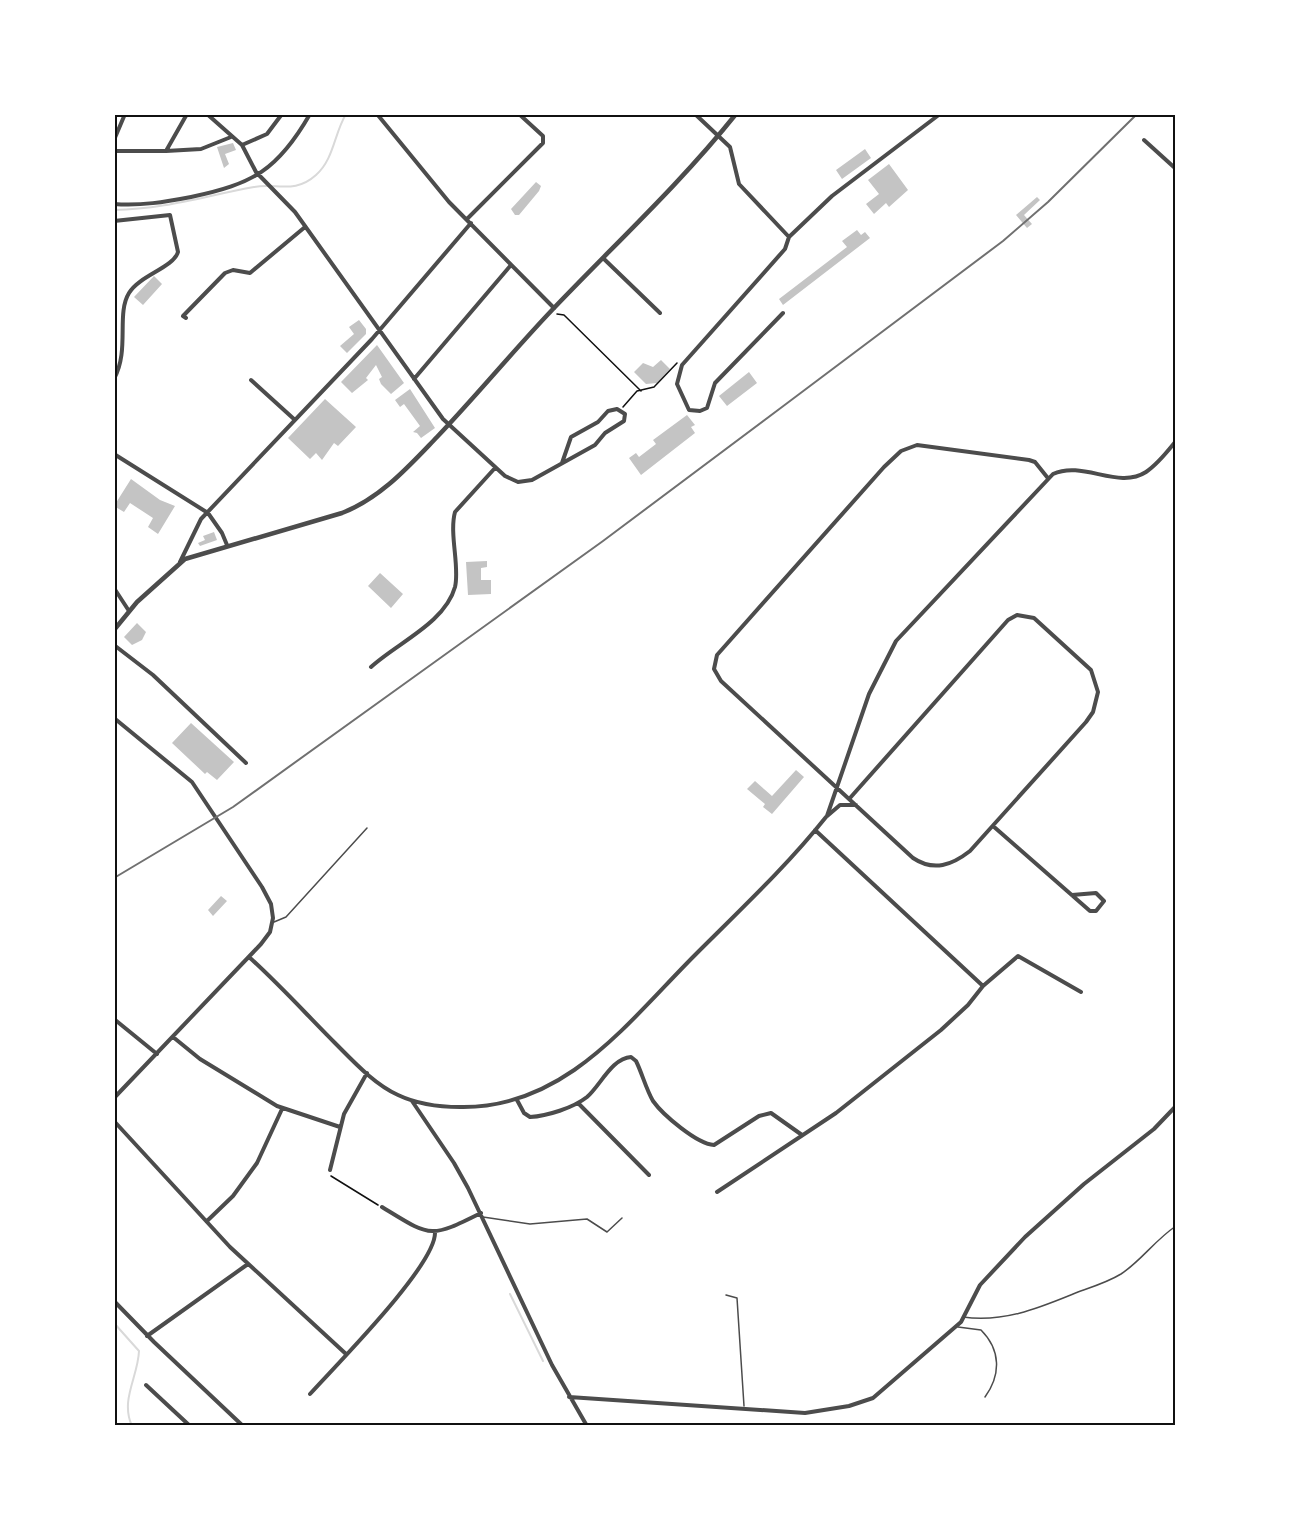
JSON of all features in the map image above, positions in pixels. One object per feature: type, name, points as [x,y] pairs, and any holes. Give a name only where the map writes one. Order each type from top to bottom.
[{"type":"street","points":[[114,140],[125,114]]},
{"type":"street","points":[[166,151],[187,114]]},
{"type":"street","points":[[207,114],[242,145],[258,175],[278,194],[305,227],[448,425],[495,468],[513,481],[524,482],[562,463],[589,448],[597,443],[605,433],[625,420],[624,413],[616,409],[609,410],[598,422],[572,437],[562,463]]},
{"type":"street","points":[[242,145],[267,134],[282,114]]},
{"type":"street","points":[[114,204],[167,202],[233,188],[258,175],[290,145],[310,114]]},
{"type":"street","points":[[376,114],[449,202],[554,308]]},
{"type":"street","points":[[114,630],[129,611],[180,562],[198,524],[379,330],[469,221],[543,143],[544,138],[519,114]]},
{"type":"street","points":[[695,114],[731,150],[738,183],[789,237]]},
{"type":"street","points":[[180,562],[227,545],[314,522],[354,507],[404,472],[554,308],[604,259],[736,114]]},
{"type":"street","points":[[783,313],[716,383],[706,408],[700,411],[689,410],[678,388],[678,376],[682,365],[786,247],[789,237],[843,186],[940,114]]},
{"type":"street","points":[[114,151],[201,149],[231,137]]},
{"type":"street","points":[[1144,140],[1176,168]]},
{"type":"street","points":[[114,220],[170,215],[177,256],[138,282],[127,295],[123,355],[114,378]]},
{"type":"street","points":[[186,318],[183,316],[225,273],[233,270],[250,273],[305,227]]},
{"type":"street","points":[[604,259],[660,313]]},
{"type":"street","points":[[414,379],[511,265]]},
{"type":"street","points":[[251,380],[295,420]]},
{"type":"street","points":[[826,817],[869,694],[896,641],[1047,477],[1056,472],[1071,469],[1122,478],[1134,477],[1157,463],[1176,441]]},
{"type":"street","points":[[850,798],[1008,620],[1017,615],[1024,614],[1034,618],[1091,670],[1098,692],[1093,712],[1086,722],[993,825],[958,860],[934,867],[913,858],[719,680],[714,669],[717,655],[884,467],[904,449],[917,445],[929,446],[1029,460],[1035,462],[1047,477]]},
{"type":"street","points":[[114,454],[208,513],[222,533],[227,545]]},
{"type":"street","points":[[371,667],[442,609],[455,586],[453,522],[456,510],[495,468]]},
{"type":"street","points":[[115,591],[129,611]]},
{"type":"street","points":[[114,645],[153,675],[246,763]]},
{"type":"street","points":[[114,718],[179,769],[206,802],[268,897],[273,910],[273,922],[268,935],[114,1098]]},
{"type":"street","points":[[249,957],[367,1073],[393,1093],[412,1101],[468,1108],[517,1100],[563,1079],[593,1058],[826,817],[840,805],[857,805]]},
{"type":"street","points":[[993,825],[1090,911],[1096,911],[1104,901],[1096,892],[1072,895]]},
{"type":"street","points":[[815,830],[983,986]]},
{"type":"street","points":[[717,1192],[836,1113],[941,1030],[968,1005],[983,986],[1018,956],[1081,992]]},
{"type":"street","points":[[114,1019],[157,1054]]},
{"type":"street","points":[[173,1037],[200,1059],[282,1109],[340,1127]]},
{"type":"street","points":[[517,1100],[524,1113],[530,1117],[578,1102],[592,1092],[620,1060],[631,1057],[636,1060],[653,1100],[674,1123],[707,1145],[714,1145],[759,1116],[771,1113],[802,1135]]},
{"type":"street","points":[[330,1170],[347,1106],[367,1073]]},
{"type":"street","points":[[412,1101],[454,1163],[482,1215],[586,1426]]},
{"type":"street","points":[[578,1102],[649,1175]]},
{"type":"street","points":[[570,1397],[805,1413],[849,1406],[873,1398],[955,1327],[980,1285],[1025,1237],[1084,1184],[1155,1129],[1176,1106]]},
{"type":"street","points":[[207,1221],[233,1196],[257,1163],[282,1109]]},
{"type":"street","points":[[114,1121],[248,1264],[346,1354]]},
{"type":"street","points":[[382,1207],[423,1231],[435,1233],[482,1215]]},
{"type":"street","points":[[310,1394],[401,1292],[432,1246],[435,1233]]},
{"type":"street","points":[[147,1336],[248,1264]]},
{"type":"street","points":[[114,1301],[147,1336],[243,1426]]},
{"type":"street","points":[[146,1385],[190,1426]]},
{"type":"lane","points":[[273,922],[286,917],[367,828]]},
{"type":"lane","points":[[482,1215],[530,1224],[587,1219],[607,1232],[622,1218]]},
{"type":"lane","points":[[963,1317],[992,1319],[1022,1314],[1108,1280],[1128,1269],[1155,1241],[1176,1226]]},
{"type":"lane","points":[[726,1294],[737,1298],[744,1410]]},
{"type":"lane","points":[[955,1327],[981,1330],[993,1346],[996,1356],[996,1378],[984,1397]]},
{"type":"path","points":[[556,315],[564,315],[640,391]]},
{"type":"path","points":[[627,402],[640,391],[654,387],[677,363]]},
{"type":"path","points":[[330,1170],[334,1181],[382,1207]]},
{"type":"building","points":[[233,143],[236,150],[225,154],[229,164],[224,168],[217,147]]},
{"type":"building","points":[[865,149],[871,158],[842,179],[836,170]]},
{"type":"building","points":[[889,164],[908,190],[889,207],[886,203],[874,214],[866,204],[879,194],[868,180]]},
{"type":"building","points":[[536,182],[541,186],[539,191],[519,215],[515,215],[511,209]]},
{"type":"building","points":[[1037,197],[1040,200],[1024,215],[1032,224],[1027,228],[1016,215]]},
{"type":"building","points":[[857,230],[861,235],[865,232],[870,238],[783,305],[779,299],[847,247],[842,241]]},
{"type":"building","points":[[154,276],[162,284],[143,305],[134,297]]},
{"type":"building","points":[[359,320],[366,329],[366,334],[347,353],[340,346],[354,334],[349,327]]},
{"type":"building","points":[[377,345],[404,383],[391,394],[381,384],[379,379],[382,377],[376,365],[366,378],[368,380],[352,393],[341,382]]},
{"type":"building","points":[[661,360],[670,369],[657,383],[646,384],[634,372],[643,363],[653,367]]},
{"type":"building","points":[[749,372],[757,383],[727,406],[719,396]]},
{"type":"building","points":[[410,389],[435,428],[421,438],[413,432],[420,426],[404,404],[400,407],[395,400]]},
{"type":"building","points":[[325,399],[356,427],[338,446],[334,443],[322,460],[316,453],[310,459],[288,438]]},
{"type":"building","points":[[687,415],[695,425],[691,427],[695,433],[641,475],[629,458],[636,453],[639,457],[656,444],[653,440]]},
{"type":"building","points":[[131,479],[160,500],[175,506],[158,534],[148,527],[153,518],[130,503],[124,512],[114,506]]},
{"type":"building","points":[[214,532],[217,540],[200,546],[198,543],[205,540],[203,536]]},
{"type":"building","points":[[487,561],[487,567],[481,568],[481,580],[491,580],[491,594],[468,595],[466,562]]},
{"type":"building","points":[[380,573],[403,594],[391,608],[368,586]]},
{"type":"building","points":[[137,623],[146,632],[142,640],[132,645],[124,637]]},
{"type":"building","points":[[191,723],[234,762],[217,780],[207,772],[205,774],[172,743]]},
{"type":"building","points":[[796,770],[804,777],[772,814],[763,807],[765,804],[747,789],[755,781],[772,796]]},
{"type":"building","points":[[221,896],[227,901],[213,916],[208,910]]},
{"type":"waterway","points":[[114,210],[168,205],[254,187],[286,187],[301,184],[316,175],[327,162],[346,114]]},
{"type":"waterway","points":[[510,1294],[543,1361]]},
{"type":"waterway","points":[[114,1323],[139,1351],[128,1407],[132,1426]]},
{"type":"railway","points":[[114,878],[233,807],[603,541],[1003,241],[1048,202],[1137,114]]}]
